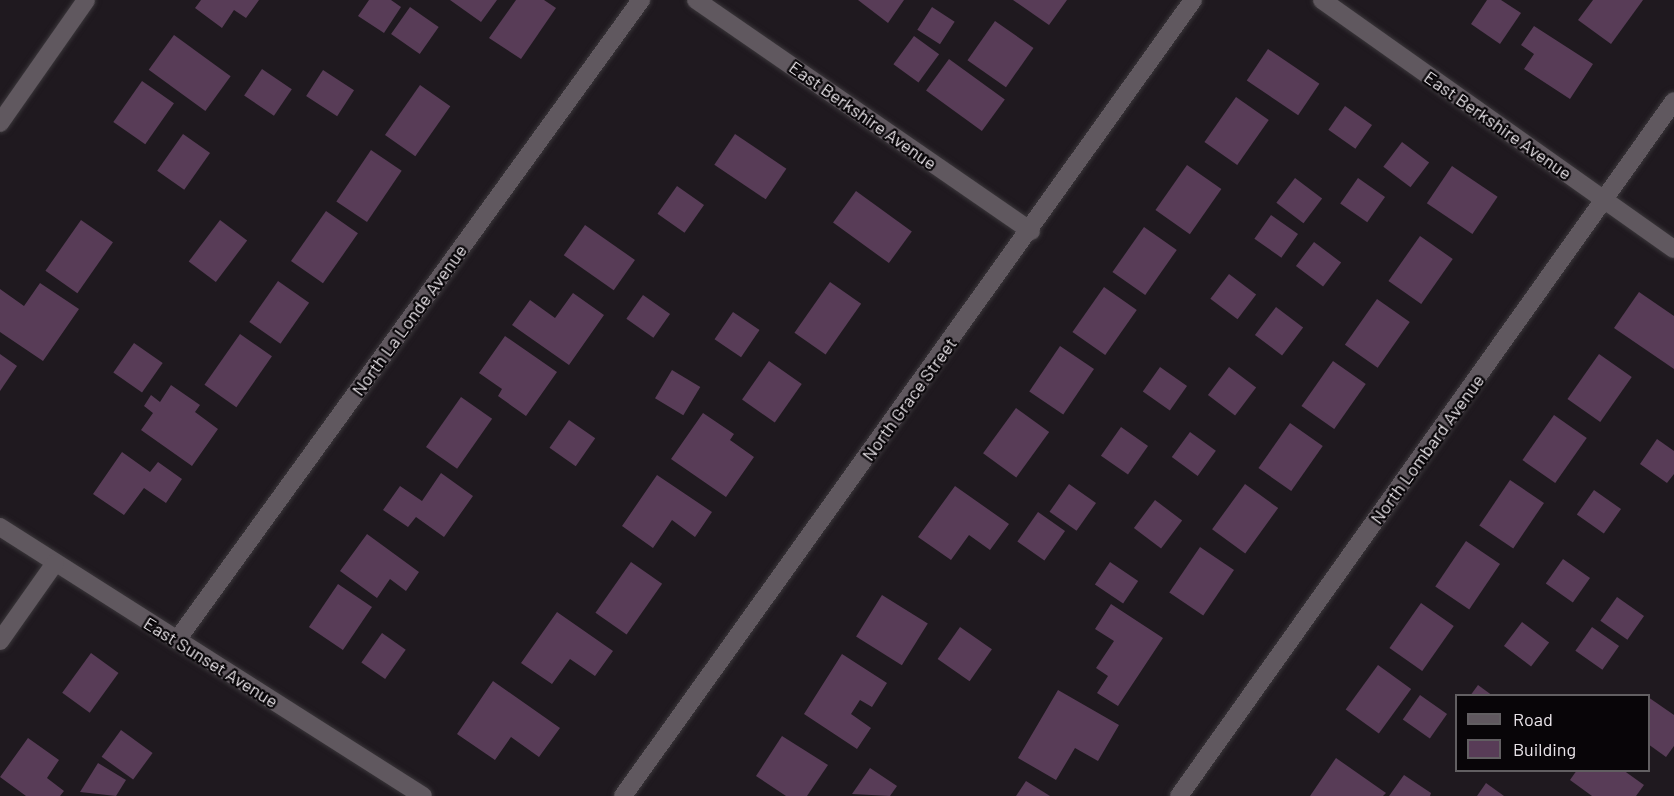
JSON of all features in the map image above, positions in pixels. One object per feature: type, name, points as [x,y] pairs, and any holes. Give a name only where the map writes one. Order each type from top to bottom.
[{"type":"street","points":[[0,123],[86,0]]},
{"type":"street","name":"North La Londe Avenue","points":[[177,640],[641,0]]},
{"type":"street","name":"East Berkshire Avenue","points":[[696,0],[1030,231]]},
{"type":"street","name":"North Grace Street","points":[[623,796],[1030,231],[1193,0]]},
{"type":"street","name":"East Berkshire Avenue","points":[[1322,0],[1674,249]]},
{"type":"street","name":"North Lombard Avenue","points":[[1179,796],[1674,101]]},
{"type":"street","name":"East Sunset Avenue","points":[[0,527],[423,796]]},
{"type":"street","points":[[0,641],[55,562]]},
{"type":"building","points":[[201,0],[259,0],[246,18],[234,10],[222,28],[195,8]]},
{"type":"building","points":[[369,0],[391,0],[401,7],[384,33],[358,16]]},
{"type":"building","points":[[450,0],[497,0],[481,22]]},
{"type":"building","points":[[516,0],[544,0],[556,8],[521,59],[489,38]]},
{"type":"building","points":[[858,0],[904,0],[888,23]]},
{"type":"building","points":[[1013,0],[1067,0],[1049,25]]},
{"type":"building","points":[[1487,0],[1501,0],[1521,13],[1500,44],[1471,24]]},
{"type":"building","points":[[1593,0],[1643,0],[1611,44],[1578,20]]},
{"type":"building","points":[[410,7],[439,27],[420,54],[391,34]]},
{"type":"building","points":[[932,7],[955,22],[940,44],[917,30]]},
{"type":"building","points":[[995,21],[1034,48],[1006,87],[967,60]]},
{"type":"building","points":[[1534,26],[1593,64],[1570,99],[1524,69],[1534,54],[1521,45]]},
{"type":"building","points":[[174,35],[231,76],[205,111],[149,70]]},
{"type":"building","points":[[914,36],[939,54],[919,83],[893,64]]},
{"type":"building","points":[[1268,49],[1319,84],[1298,115],[1247,81]]},
{"type":"building","points":[[949,59],[1005,100],[982,131],[926,91]]},
{"type":"building","points":[[262,69],[292,89],[274,116],[244,96]]},
{"type":"building","points":[[323,70],[354,90],[337,116],[306,96]]},
{"type":"building","points":[[142,81],[174,103],[145,144],[113,122]]},
{"type":"building","points":[[420,85],[450,106],[415,156],[385,135]]},
{"type":"building","points":[[1236,97],[1269,120],[1237,165],[1204,142]]},
{"type":"building","points":[[1345,106],[1372,125],[1355,149],[1328,130]]},
{"type":"building","points":[[183,134],[210,153],[184,190],[157,171]]},
{"type":"building","points":[[735,134],[786,169],[766,199],[714,165]]},
{"type":"building","points":[[1402,142],[1429,162],[1410,187],[1383,167]]},
{"type":"building","points":[[371,150],[402,171],[367,222],[336,201]]},
{"type":"building","points":[[1187,165],[1221,189],[1190,234],[1155,210]]},
{"type":"building","points":[[1452,166],[1498,197],[1472,234],[1427,203]]},
{"type":"building","points":[[1295,178],[1322,198],[1303,223],[1276,203]]},
{"type":"building","points":[[1358,178],[1385,197],[1367,222],[1340,203]]},
{"type":"building","points":[[677,186],[704,205],[685,233],[657,214]]},
{"type":"building","points":[[856,191],[912,232],[889,263],[833,223]]},
{"type":"building","points":[[326,211],[358,233],[323,283],[291,261]]},
{"type":"building","points":[[1271,215],[1298,234],[1281,258],[1254,239]]},
{"type":"building","points":[[81,220],[113,242],[77,293],[45,271]]},
{"type":"building","points":[[220,220],[247,240],[216,282],[189,262]]},
{"type":"building","points":[[585,225],[635,260],[614,290],[564,255]]},
{"type":"building","points":[[1144,227],[1177,250],[1145,295],[1112,272]]},
{"type":"building","points":[[1420,236],[1453,259],[1421,304],[1388,281]]},
{"type":"building","points":[[1314,242],[1341,262],[1323,286],[1296,266]]},
{"type":"building","points":[[1229,274],[1256,294],[1237,319],[1210,299]]},
{"type":"building","points":[[278,281],[309,303],[280,344],[249,322]]},
{"type":"building","points":[[830,282],[861,304],[826,355],[794,333]]},
{"type":"building","points":[[40,283],[79,309],[43,361],[0,332],[0,289],[24,306]]},
{"type":"building","points":[[1104,287],[1137,310],[1105,355],[1072,332]]},
{"type":"building","points":[[1639,292],[1674,316],[1674,369],[1614,328]]},
{"type":"building","points":[[573,293],[604,315],[569,365],[512,325],[530,300],[555,318]]},
{"type":"building","points":[[643,295],[670,314],[653,338],[626,319]]},
{"type":"building","points":[[1377,299],[1410,322],[1378,368],[1345,345]]},
{"type":"building","points":[[1276,307],[1303,327],[1282,355],[1255,335]]},
{"type":"building","points":[[733,312],[760,330],[741,357],[715,339]]},
{"type":"building","points":[[240,334],[272,356],[236,407],[204,385]]},
{"type":"building","points":[[505,336],[557,372],[526,416],[498,396],[502,389],[479,373]]},
{"type":"building","points":[[134,343],[163,363],[142,393],[113,372]]},
{"type":"building","points":[[1060,346],[1094,369],[1063,415],[1029,392]]},
{"type":"building","points":[[0,354],[17,366],[0,391]]},
{"type":"building","points":[[1599,354],[1632,377],[1600,422],[1567,399]]},
{"type":"building","points":[[769,361],[802,384],[775,422],[742,400]]},
{"type":"building","points":[[1333,361],[1366,384],[1334,429],[1301,406]]},
{"type":"building","points":[[1160,367],[1187,386],[1170,411],[1143,392]]},
{"type":"building","points":[[1229,367],[1256,387],[1235,415],[1208,395]]},
{"type":"building","points":[[672,370],[700,387],[683,415],[655,398]]},
{"type":"building","points":[[171,385],[200,405],[195,412],[218,429],[192,466],[141,430],[153,413],[144,406],[151,395],[160,402]]},
{"type":"building","points":[[461,397],[492,419],[457,469],[426,447]]},
{"type":"building","points":[[1016,408],[1049,432],[1016,477],[983,453]]},
{"type":"building","points":[[703,413],[734,434],[730,440],[754,457],[726,497],[671,459]]},
{"type":"building","points":[[1554,415],[1587,438],[1555,483],[1522,460]]},
{"type":"building","points":[[569,420],[595,438],[576,466],[549,448]]},
{"type":"building","points":[[1290,423],[1323,446],[1291,491],[1258,468]]},
{"type":"building","points":[[1121,427],[1148,446],[1128,475],[1101,456]]},
{"type":"building","points":[[1190,432],[1216,451],[1198,476],[1172,457]]},
{"type":"building","points":[[1657,439],[1674,451],[1674,474],[1667,483],[1640,464]]},
{"type":"building","points":[[122,452],[150,472],[158,462],[182,479],[166,503],[144,488],[124,515],[93,494]]},
{"type":"building","points":[[441,473],[473,496],[444,537],[416,517],[408,527],[383,510],[400,486],[422,501]]},
{"type":"building","points":[[657,475],[712,512],[695,537],[672,520],[653,548],[622,526]]},
{"type":"building","points":[[1510,480],[1544,503],[1513,549],[1479,526]]},
{"type":"building","points":[[1069,484],[1096,503],[1077,531],[1049,512]]},
{"type":"building","points":[[1245,484],[1278,508],[1245,553],[1212,529]]},
{"type":"building","points":[[955,486],[1009,524],[990,550],[969,535],[951,560],[918,537]]},
{"type":"building","points":[[1594,490],[1621,509],[1604,534],[1577,515]]},
{"type":"building","points":[[1155,500],[1182,520],[1161,548],[1134,528]]},
{"type":"building","points":[[1038,512],[1065,531],[1044,560],[1017,541]]},
{"type":"building","points":[[367,534],[419,572],[406,591],[390,579],[377,598],[340,571]]},
{"type":"building","points":[[1466,541],[1500,564],[1469,610],[1435,587]]},
{"type":"building","points":[[1200,547],[1234,570],[1203,616],[1169,593]]},
{"type":"building","points":[[1563,559],[1590,578],[1573,603],[1546,584]]},
{"type":"building","points":[[631,562],[662,584],[627,635],[595,613]]},
{"type":"building","points":[[1110,562],[1138,581],[1123,603],[1095,584]]},
{"type":"building","points":[[338,584],[372,607],[343,650],[309,627]]},
{"type":"building","points":[[882,595],[928,624],[902,665],[856,637]]},
{"type":"building","points":[[1617,597],[1644,616],[1627,640],[1600,621]]},
{"type":"building","points":[[1421,603],[1454,626],[1422,671],[1389,648]]},
{"type":"building","points":[[1111,604],[1163,638],[1118,706],[1097,693],[1108,676],[1096,668],[1114,641],[1095,629]]},
{"type":"building","points":[[557,612],[613,651],[595,676],[570,659],[552,684],[521,663]]},
{"type":"building","points":[[1522,622],[1549,642],[1531,666],[1504,646]]},
{"type":"building","points":[[960,627],[992,649],[970,681],[938,659]]},
{"type":"building","points":[[1592,627],[1619,646],[1602,670],[1575,651]]},
{"type":"building","points":[[382,633],[406,650],[385,679],[361,662]]},
{"type":"building","points":[[91,653],[119,673],[90,713],[62,693]]},
{"type":"building","points":[[842,654],[887,683],[872,707],[860,700],[851,714],[871,728],[857,749],[804,714]]},
{"type":"building","points":[[1378,665],[1411,689],[1379,734],[1346,709]]},
{"type":"building","points":[[493,681],[560,728],[539,757],[511,737],[495,760],[457,734]]},
{"type":"building","points":[[1478,685],[1490,694],[1471,694]]},
{"type":"building","points":[[1058,690],[1119,725],[1098,761],[1075,748],[1056,780],[1018,758]]},
{"type":"building","points":[[1420,695],[1447,714],[1430,739],[1403,720]]},
{"type":"building","points":[[1650,698],[1674,715],[1674,746],[1666,757],[1650,745]]},
{"type":"building","points":[[121,730],[153,753],[133,780],[102,757]]},
{"type":"building","points":[[782,736],[828,765],[807,796],[786,796],[756,776]]},
{"type":"building","points":[[28,738],[59,760],[47,778],[64,791],[60,796],[26,796],[0,777]]},
{"type":"building","points":[[1336,758],[1386,793],[1383,796],[1310,796]]},
{"type":"building","points":[[98,763],[126,780],[116,796],[80,792]]},
{"type":"building","points":[[870,768],[897,786],[890,796],[852,794]]},
{"type":"building","points":[[1576,772],[1626,772],[1644,785],[1636,796],[1592,796],[1570,780]]},
{"type":"building","points":[[1404,775],[1431,793],[1430,796],[1389,796]]},
{"type":"building","points":[[1026,781],[1050,796],[1016,796]]},
{"type":"building","points":[[1486,783],[1504,796],[1477,796]]}]
